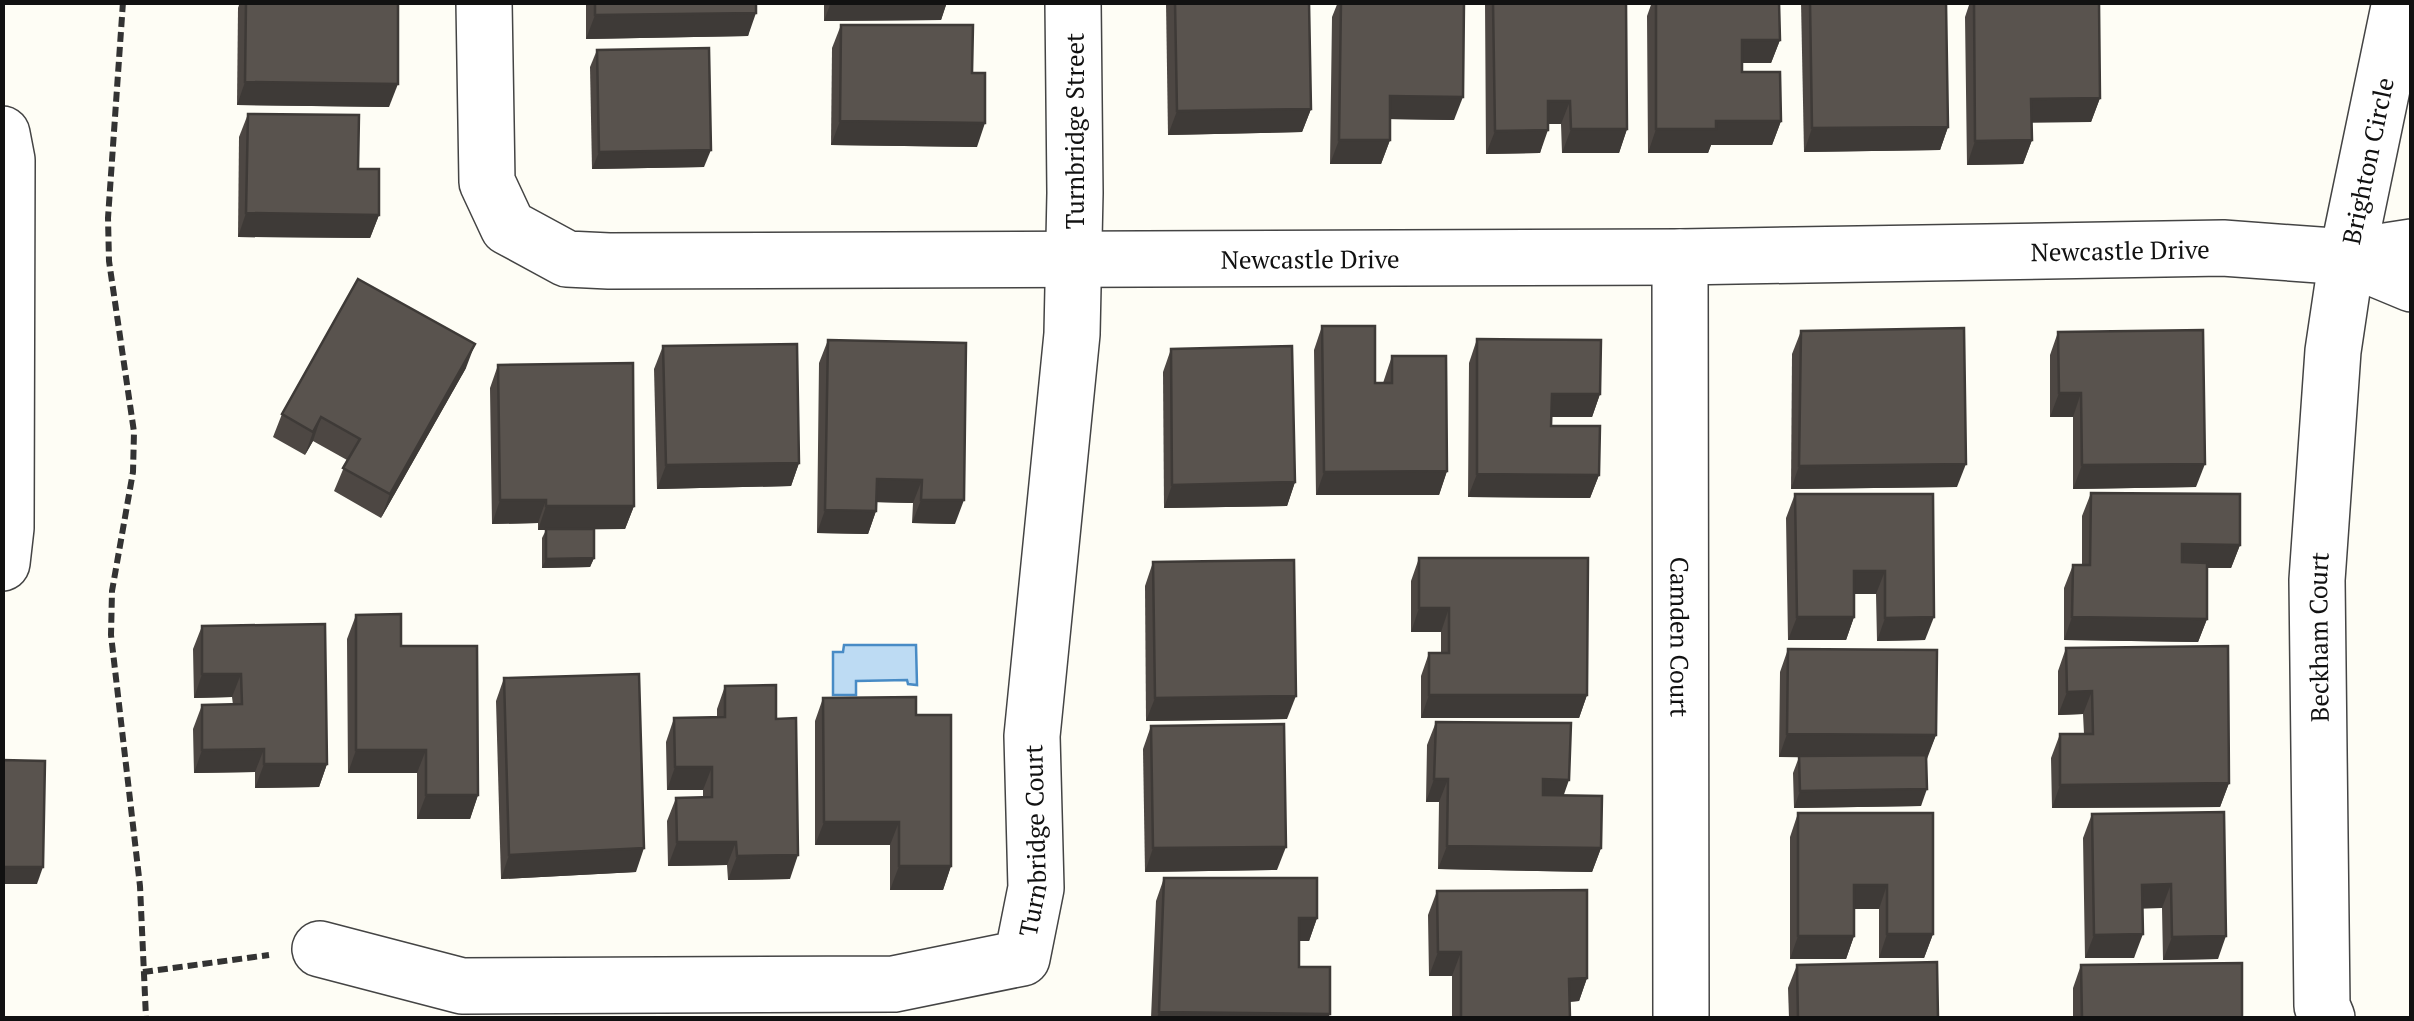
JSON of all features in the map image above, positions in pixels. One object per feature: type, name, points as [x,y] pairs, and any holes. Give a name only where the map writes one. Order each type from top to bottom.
[{"type":"street","name":"Newcastle Drive","points":[[484,2],[487,182],[508,227],[567,259],[608,262],[1680,257],[2223,248],[2348,257],[2412,247]]},
{"type":"street","name":"Turnbridge Street","points":[[1073,259],[1074,2]]},
{"type":"street","name":"Brighton Circle","points":[[2348,257],[2400,2]]},
{"type":"street","points":[[2,134],[7,160],[6,528],[2,564]]},
{"type":"street","name":"Camden Court","points":[[1680,257],[1681,1018]]},
{"type":"street","name":"Newcastle Drive","points":[[2348,257],[2412,284]]},
{"type":"street","name":"Beckham Court","points":[[2327,1018],[2322,1006],[2317,580],[2333,352],[2348,257]]},
{"type":"street","name":"Turnbridge Court","points":[[320,949],[462,986],[894,984],[1022,958],[1036,888],[1032,736],[1072,334],[1073,259]]},
{"type":"path","points":[[123,2],[108,218],[109,262],[134,446],[112,590],[111,635],[140,886],[146,1018]]},
{"type":"path","points":[[143,972],[320,949]]},
{"type":"water","points":[[844,645],[916,645],[917,685],[908,684],[907,680],[856,681],[856,695],[833,695],[833,652],[843,652]]},
{"type":"building","points":[[246,2],[398,2],[398,84],[245,82]]},
{"type":"building","points":[[595,2],[756,2],[756,13],[595,15]]},
{"type":"building","points":[[1175,2],[1309,2],[1311,109],[1177,111]]},
{"type":"building","points":[[1341,2],[1464,2],[1463,97],[1390,96],[1390,140],[1339,140]]},
{"type":"building","points":[[1493,2],[1626,2],[1627,129],[1571,129],[1570,101],[1548,101],[1548,130],[1495,131]]},
{"type":"building","points":[[1656,2],[1779,2],[1780,40],[1742,40],[1742,72],[1780,72],[1781,121],[1716,121],[1716,129],[1656,129]]},
{"type":"building","points":[[1810,2],[1946,2],[1948,127],[1812,128]]},
{"type":"building","points":[[1974,2],[2099,2],[2100,98],[2031,99],[2032,140],[1975,141]]},
{"type":"building","points":[[841,25],[973,25],[972,73],[985,73],[985,123],[840,121]]},
{"type":"building","points":[[709,48],[711,150],[599,152],[597,50]]},
{"type":"building","points":[[248,114],[359,115],[358,169],[379,169],[379,215],[246,213]]},
{"type":"building","points":[[358,279],[475,344],[390,494],[343,468],[360,439],[321,417],[313,432],[282,414]]},
{"type":"building","points":[[1322,326],[1375,326],[1375,383],[1392,383],[1392,356],[1446,356],[1447,471],[1324,472]]},
{"type":"building","points":[[1964,328],[1966,464],[1799,466],[1801,331]]},
{"type":"building","points":[[2203,330],[2205,464],[2082,465],[2081,393],[2059,393],[2058,332]]},
{"type":"building","points":[[1477,339],[1601,340],[1600,394],[1552,394],[1551,426],[1600,426],[1599,475],[1477,474]]},
{"type":"building","points":[[828,340],[966,343],[964,500],[921,500],[922,480],[877,479],[876,511],[825,510]]},
{"type":"building","points":[[797,344],[799,463],[666,465],[663,346]]},
{"type":"building","points":[[1292,346],[1295,482],[1172,485],[1171,349]]},
{"type":"building","points":[[633,363],[634,506],[546,506],[546,500],[500,500],[498,365]]},
{"type":"building","points":[[2091,493],[2240,494],[2240,545],[2182,544],[2182,562],[2207,563],[2207,619],[2072,617],[2073,565],[2090,565]]},
{"type":"building","points":[[1795,494],[1933,494],[1934,617],[1885,618],[1885,571],[1854,571],[1854,617],[1797,617]]},
{"type":"building","points":[[546,529],[594,529],[594,558],[546,559]]},
{"type":"building","points":[[1419,558],[1588,558],[1587,695],[1429,695],[1429,653],[1449,653],[1449,608],[1419,608]]},
{"type":"building","points":[[1294,560],[1296,696],[1155,698],[1153,562]]},
{"type":"building","points":[[401,614],[401,646],[477,646],[478,795],[426,795],[426,750],[356,750],[356,615]]},
{"type":"building","points":[[325,624],[327,764],[264,764],[264,749],[202,750],[202,705],[242,704],[241,674],[202,674],[202,626]]},
{"type":"building","points":[[2228,646],[2229,783],[2060,785],[2060,734],[2093,734],[2092,691],[2067,692],[2066,648]]},
{"type":"building","points":[[1788,649],[1937,650],[1936,735],[1787,734]]},
{"type":"building","points":[[639,674],[644,848],[509,855],[504,678]]},
{"type":"building","points":[[776,685],[776,719],[796,718],[798,855],[737,856],[736,842],[677,842],[676,798],[712,797],[712,767],[675,767],[674,718],[725,717],[725,686]]},
{"type":"building","points":[[916,697],[916,715],[951,715],[951,866],[899,866],[899,822],[824,822],[823,698]]},
{"type":"building","points":[[1436,722],[1571,723],[1569,780],[1543,779],[1543,795],[1602,796],[1601,848],[1447,846],[1448,779],[1434,779]]},
{"type":"building","points":[[1284,724],[1286,847],[1153,848],[1151,726]]},
{"type":"building","points":[[1926,755],[1927,789],[1800,791],[1799,756]]},
{"type":"building","points":[[2,760],[45,761],[43,867],[2,867]]},
{"type":"building","points":[[2224,812],[2226,936],[2172,937],[2171,884],[2142,885],[2143,934],[2094,935],[2092,814]]},
{"type":"building","points":[[1798,813],[1933,813],[1933,934],[1887,934],[1887,885],[1854,885],[1854,936],[1798,936]]},
{"type":"building","points":[[1164,878],[1317,878],[1317,918],[1299,918],[1299,967],[1330,967],[1330,1014],[1159,1012]]},
{"type":"building","points":[[1587,890],[1587,978],[1569,979],[1570,1018],[1461,1018],[1461,952],[1438,952],[1437,891]]},
{"type":"building","points":[[1937,962],[1938,1018],[1798,1018],[1797,965]]},
{"type":"building","points":[[2242,963],[2242,1018],[2082,1018],[2081,965]]}]
